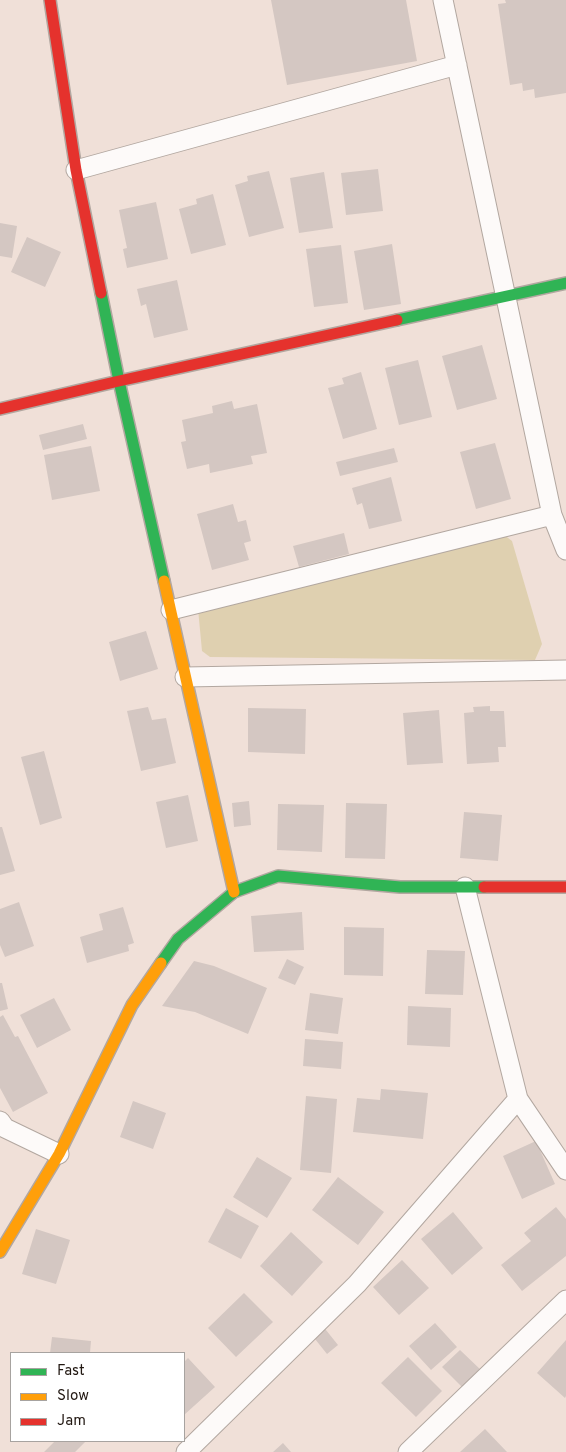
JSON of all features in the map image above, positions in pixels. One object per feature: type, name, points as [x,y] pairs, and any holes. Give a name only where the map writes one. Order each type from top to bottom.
[{"type":"street","points":[[50,0],[76,170],[119,381],[234,892]]},
{"type":"street","points":[[443,0],[552,515],[566,550]]},
{"type":"street","points":[[76,170],[457,65]]},
{"type":"street","points":[[0,409],[566,283]]},
{"type":"street","points":[[171,610],[552,515]]},
{"type":"street","points":[[185,677],[566,670]]},
{"type":"street","points":[[0,1252],[58,1154],[132,1005],[178,939],[234,892],[278,876],[400,887],[566,887]]},
{"type":"street","points":[[465,887],[518,1099],[566,1170]]},
{"type":"street","points":[[186,1452],[357,1284],[518,1099]]},
{"type":"street","points":[[0,1121],[4,1128],[58,1154]]},
{"type":"street","points":[[408,1452],[566,1300]]},
{"type":"shaded area","points":[[503,534],[512,541],[542,644],[535,660],[210,657],[202,651],[198,609]]},
{"type":"building","points":[[271,0],[406,0],[417,61],[287,85]]},
{"type":"building","points":[[505,0],[566,0],[566,93],[535,98],[534,89],[523,91],[522,83],[510,85],[498,4],[506,3]]},
{"type":"building","points":[[378,169],[383,211],[346,215],[341,173]]},
{"type":"building","points":[[269,171],[284,228],[249,237],[235,185],[248,181],[247,176]]},
{"type":"building","points":[[324,172],[333,228],[299,233],[290,178]]},
{"type":"building","points":[[213,194],[226,245],[191,254],[179,209],[197,204],[196,199]]},
{"type":"building","points":[[156,202],[168,259],[127,268],[123,249],[127,248],[119,210]]},
{"type":"building","points":[[0,223],[17,226],[12,258],[0,256]]},
{"type":"building","points":[[27,237],[61,252],[45,287],[11,272]]},
{"type":"building","points":[[392,244],[401,304],[364,310],[354,251]]},
{"type":"building","points":[[341,245],[348,303],[314,307],[306,249]]},
{"type":"building","points":[[177,280],[188,330],[154,338],[146,304],[141,306],[137,289]]},
{"type":"building","points":[[482,345],[497,399],[457,410],[442,356]]},
{"type":"building","points":[[418,360],[432,417],[399,425],[385,368]]},
{"type":"building","points":[[361,372],[377,429],[343,439],[328,388],[344,384],[342,378]]},
{"type":"building","points":[[232,401],[234,409],[257,404],[267,453],[251,456],[253,464],[210,473],[209,464],[187,469],[181,442],[186,441],[182,420],[213,413],[212,406]]},
{"type":"building","points":[[83,424],[87,439],[43,450],[39,435]]},
{"type":"building","points":[[495,443],[511,499],[476,509],[460,452]]},
{"type":"building","points":[[91,446],[100,491],[52,500],[44,455]]},
{"type":"building","points":[[394,448],[398,462],[340,476],[336,462]]},
{"type":"building","points":[[391,477],[402,521],[369,529],[362,503],[357,505],[352,488]]},
{"type":"building","points":[[233,504],[238,522],[246,520],[251,541],[244,543],[249,560],[212,570],[197,514]]},
{"type":"building","points":[[344,533],[349,554],[299,567],[293,546]]},
{"type":"building","points":[[146,631],[158,669],[120,681],[109,642]]},
{"type":"building","points":[[490,706],[490,711],[504,711],[506,747],[498,747],[499,762],[467,764],[464,713],[474,712],[473,707]]},
{"type":"building","points":[[148,707],[152,720],[166,718],[176,763],[141,771],[127,711]]},
{"type":"building","points":[[248,708],[306,709],[305,754],[248,752]]},
{"type":"building","points":[[439,710],[443,763],[407,765],[403,713]]},
{"type":"building","points":[[44,751],[62,818],[40,825],[21,757]]},
{"type":"building","points":[[188,795],[198,841],[166,848],[156,802]]},
{"type":"building","points":[[249,801],[251,825],[234,827],[232,803]]},
{"type":"building","points":[[346,803],[387,804],[385,859],[345,858]]},
{"type":"building","points":[[278,804],[324,805],[322,852],[277,850]]},
{"type":"building","points":[[464,812],[502,815],[498,861],[460,858]]},
{"type":"building","points":[[0,827],[2,827],[15,871],[0,875]]},
{"type":"building","points":[[19,902],[34,946],[5,957],[0,945],[0,909]]},
{"type":"building","points":[[123,907],[134,943],[128,945],[129,951],[87,963],[80,937],[103,930],[99,914]]},
{"type":"building","points":[[302,912],[304,950],[254,952],[251,916]]},
{"type":"building","points":[[344,927],[384,928],[383,976],[344,975]]},
{"type":"building","points":[[427,950],[465,951],[463,995],[425,994]]},
{"type":"building","points":[[287,959],[304,967],[295,985],[278,978]]},
{"type":"building","points":[[194,961],[214,966],[267,988],[248,1034],[195,1012],[162,1006]]},
{"type":"building","points":[[0,983],[2,983],[8,1009],[0,1011]]},
{"type":"building","points":[[310,993],[343,998],[338,1034],[305,1030]]},
{"type":"building","points":[[54,998],[71,1030],[37,1048],[20,1015]]},
{"type":"building","points":[[408,1006],[451,1008],[450,1047],[407,1045]]},
{"type":"building","points":[[3,1015],[15,1037],[18,1036],[48,1093],[13,1112],[0,1088],[0,1017]]},
{"type":"building","points":[[305,1039],[343,1042],[341,1069],[303,1066]]},
{"type":"building","points":[[381,1089],[428,1093],[423,1139],[353,1132],[357,1098],[380,1100]]},
{"type":"building","points":[[306,1096],[337,1099],[331,1173],[300,1170]]},
{"type":"building","points":[[133,1101],[166,1113],[153,1149],[120,1137]]},
{"type":"building","points":[[536,1141],[555,1184],[522,1199],[503,1156]]},
{"type":"building","points":[[257,1157],[292,1178],[267,1218],[233,1197]]},
{"type":"building","points":[[338,1177],[384,1212],[358,1245],[312,1210]]},
{"type":"building","points":[[556,1207],[566,1219],[566,1256],[522,1291],[501,1265],[531,1241],[524,1233]]},
{"type":"building","points":[[226,1208],[259,1226],[241,1259],[208,1242]]},
{"type":"building","points":[[453,1212],[483,1248],[452,1275],[421,1239]]},
{"type":"building","points":[[36,1229],[70,1240],[56,1284],[22,1274]]},
{"type":"building","points":[[291,1232],[323,1262],[292,1296],[260,1266]]},
{"type":"building","points":[[402,1260],[429,1288],[399,1315],[373,1287]]},
{"type":"building","points":[[244,1293],[273,1322],[236,1357],[208,1328]]},
{"type":"building","points":[[435,1323],[457,1347],[431,1370],[409,1346]]},
{"type":"building","points":[[322,1325],[338,1345],[327,1354],[311,1334]]},
{"type":"building","points":[[52,1337],[91,1341],[90,1352],[50,1352]]},
{"type":"building","points":[[566,1340],[566,1396],[565,1398],[537,1373]]},
{"type":"building","points":[[460,1350],[482,1371],[464,1389],[442,1367]]},
{"type":"building","points":[[408,1357],[442,1391],[416,1417],[381,1383]]},
{"type":"building","points":[[188,1358],[215,1387],[185,1414],[185,1361]]},
{"type":"building","points":[[485,1429],[507,1452],[460,1452]]},
{"type":"building","points":[[54,1442],[85,1442],[75,1452],[44,1452]]},
{"type":"building","points":[[283,1443],[291,1452],[273,1452]]},
{"type":"traffic: fast","points":[[397,320],[566,283]]},
{"type":"traffic: fast","points":[[101,293],[164,581]]},
{"type":"traffic: fast","points":[[161,963],[178,939],[234,892],[278,876],[400,887],[484,887]]},
{"type":"traffic: slow","points":[[164,581],[234,892]]},
{"type":"traffic: slow","points":[[0,1252],[59,1154],[132,1005],[161,963]]},
{"type":"traffic: jam","points":[[50,0],[76,170],[101,293]]},
{"type":"traffic: jam","points":[[0,409],[397,320]]},
{"type":"traffic: jam","points":[[484,887],[566,887]]}]
